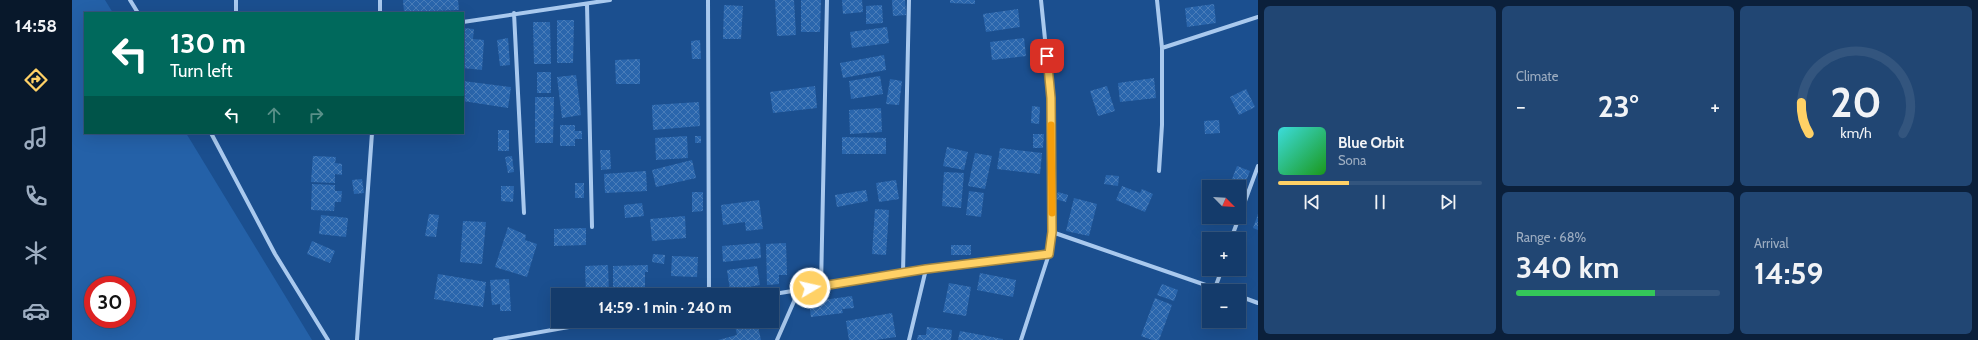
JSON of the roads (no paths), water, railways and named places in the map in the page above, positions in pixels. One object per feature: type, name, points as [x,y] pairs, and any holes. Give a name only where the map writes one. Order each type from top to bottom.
[{"type":"street","points":[[130,0],[137,12]]},
{"type":"street","points":[[236,0],[236,12]]},
{"type":"street","points":[[380,0],[380,12]]},
{"type":"street","points":[[464,22],[514,13],[610,0]]},
{"type":"street","points":[[708,0],[709,288]]},
{"type":"street","points":[[821,287],[827,0]]},
{"type":"street","points":[[903,273],[909,0]]},
{"type":"street","points":[[1021,340],[1049,254],[1052,232],[1051,98],[1041,0]]},
{"type":"street","points":[[1157,0],[1162,48],[1162,125],[1159,171]]},
{"type":"street","points":[[587,4],[592,227]]},
{"type":"street","points":[[514,13],[524,213]]},
{"type":"street","points":[[1162,48],[1258,17]]},
{"type":"street","points":[[212,134],[275,254],[328,340]]},
{"type":"street","points":[[357,340],[372,134]]},
{"type":"street","points":[[1234,232],[1258,166]]},
{"type":"street","points":[[1052,232],[1203,284]]},
{"type":"street","points":[[779,293],[926,269],[1049,254]]},
{"type":"street","points":[[909,340],[926,269]]},
{"type":"street","points":[[778,340],[799,290]]},
{"type":"street","points":[[1246,299],[1258,303]]},
{"type":"street","points":[[495,340],[563,328]]}]
